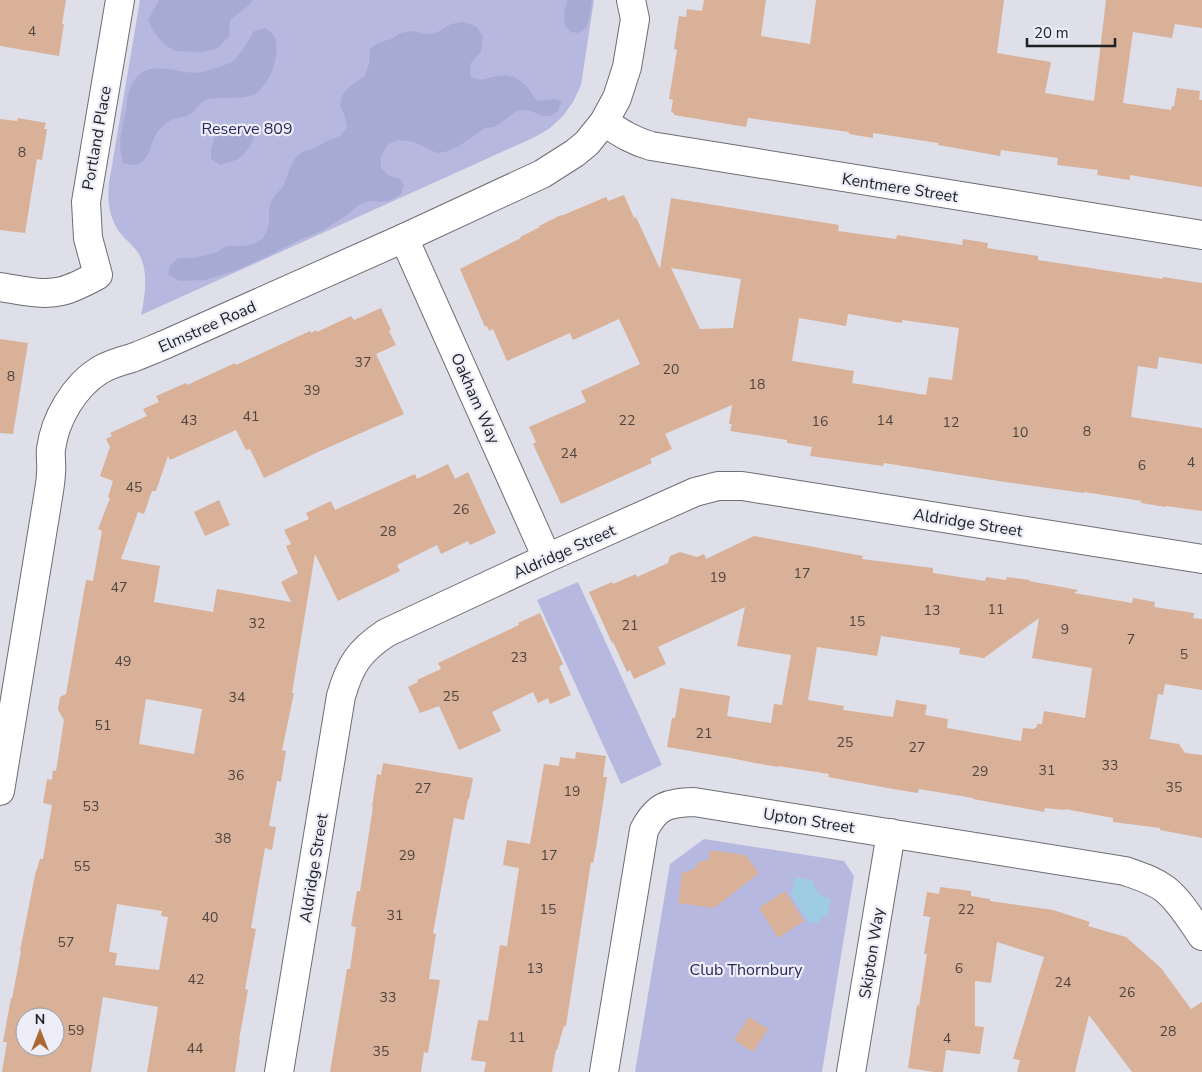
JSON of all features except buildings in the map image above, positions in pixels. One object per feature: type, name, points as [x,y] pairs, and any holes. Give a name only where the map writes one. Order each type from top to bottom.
[{"type":"street","name":"Portland Place","points":[[0,287],[43,294],[54,293],[64,291],[98,275],[88,238],[86,202],[120,0]]},
{"type":"street","name":"Elmstree Road","points":[[0,791],[49,491],[51,449],[55,430],[75,393],[100,370],[164,345],[404,238],[542,174],[576,153],[604,122],[617,98],[627,67],[637,6]]},
{"type":"street","name":"Kentmere Street","points":[[604,122],[627,137],[651,146],[1202,235]]},
{"type":"street","name":"Oakham Way","points":[[404,238],[547,558]]},
{"type":"street","name":"Aldridge Street","points":[[279,1072],[341,696],[351,668],[366,648],[386,633],[695,492],[718,486],[731,485],[1202,559]]},
{"type":"street","name":"Upton Street","points":[[604,1072],[644,830],[651,817],[662,808],[676,803],[694,802],[1125,871],[1140,876],[1164,889],[1175,898],[1202,936]]},
{"type":"street","name":"Skipton Way","points":[[852,1072],[891,833]]},
{"type":"green space","name":"Reserve 809","points":[[140,0],[594,0],[581,85],[573,102],[563,116],[550,128],[535,137],[141,315],[144,300],[144,268],[139,254],[121,234],[114,222],[108,196]]},
{"type":"green space","points":[[578,582],[662,765],[621,784],[537,600]]},
{"type":"green space","name":"Club Thornbury","points":[[704,839],[844,861],[854,876],[822,1072],[635,1072],[670,864]]},
{"type":"shaded area","points":[[159,0],[252,0],[248,6],[230,20],[229,36],[218,48],[202,52],[176,51],[165,45],[153,31],[148,20]]},
{"type":"shaded area","points":[[568,0],[592,0],[586,28],[578,33],[570,32],[565,25],[564,11]]},
{"type":"shaded area","points":[[464,22],[477,27],[483,37],[481,51],[471,63],[470,76],[479,79],[501,76],[514,77],[529,89],[537,101],[555,99],[562,101],[558,111],[551,116],[542,116],[531,111],[518,110],[494,127],[485,128],[459,146],[445,152],[437,153],[414,142],[398,140],[388,144],[381,157],[381,168],[389,176],[400,179],[404,186],[401,194],[389,201],[371,201],[360,204],[322,231],[234,271],[205,280],[179,281],[168,274],[170,266],[178,258],[193,258],[215,253],[227,246],[251,245],[262,239],[267,231],[269,208],[273,198],[284,185],[295,158],[302,152],[313,149],[340,136],[347,127],[340,105],[342,95],[349,87],[365,76],[369,64],[370,49],[378,43],[391,39],[400,33],[413,31],[424,34],[436,33],[451,24]]},
{"type":"shaded area","points":[[266,28],[274,36],[277,50],[270,76],[260,90],[250,96],[206,100],[189,115],[171,120],[162,127],[155,136],[144,160],[139,164],[123,163],[120,149],[122,130],[130,90],[138,76],[145,71],[160,68],[195,73],[221,66],[237,57],[254,31]]},
{"type":"shaded area","points":[[237,127],[250,130],[254,134],[252,142],[239,158],[220,165],[211,159],[211,148],[217,132],[226,128]]},
{"type":"shaded area","points":[[795,877],[812,880],[818,892],[830,899],[827,917],[821,916],[819,923],[809,922],[791,895]]}]
